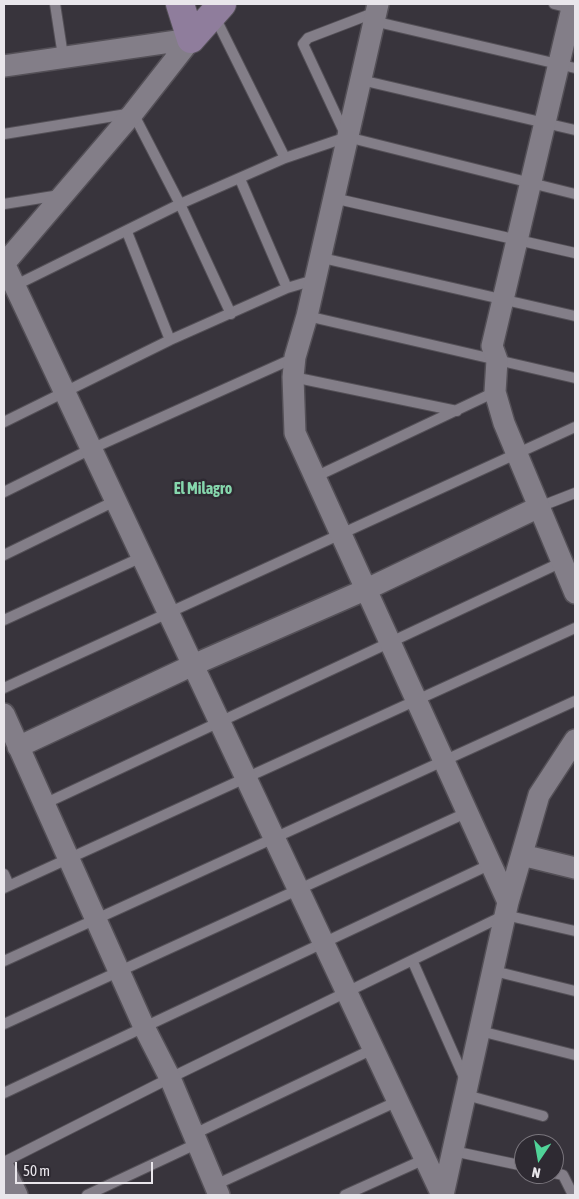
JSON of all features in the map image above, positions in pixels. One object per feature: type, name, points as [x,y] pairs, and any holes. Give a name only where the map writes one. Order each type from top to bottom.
[{"type":"street","points":[[180,4],[191,39]]},
{"type":"street","points":[[569,6],[567,66],[545,123],[492,346],[497,360],[495,392],[539,507],[568,565],[575,593]]},
{"type":"street","points":[[217,8],[133,113],[4,263],[346,993],[443,1195]]},
{"type":"street","points":[[375,12],[294,367],[295,433],[468,812],[491,864],[507,909]]},
{"type":"street","points":[[4,66],[191,39]]},
{"type":"street","points":[[18,747],[193,665],[367,588],[539,507]]},
{"type":"street","points":[[4,714],[144,1027],[170,1078],[194,1140],[217,1190]]},
{"type":"street","points":[[443,1195],[507,909],[539,795],[575,740]]},
{"type":"street","points":[[522,855],[575,868]]},
{"type":"street","points":[[4,1168],[17,1195]]},
{"type":"lane","points":[[55,4],[63,56]]},
{"type":"lane","points":[[217,8],[286,158]]},
{"type":"lane","points":[[347,137],[303,44],[308,38],[375,12],[567,66]]},
{"type":"lane","points":[[360,80],[575,130]]},
{"type":"lane","points":[[4,134],[133,113],[180,204],[231,314]]},
{"type":"lane","points":[[14,286],[127,232],[180,204],[286,158],[347,137],[575,194]]},
{"type":"lane","points":[[240,178],[287,288]]},
{"type":"lane","points":[[4,204],[61,195]]},
{"type":"lane","points":[[332,198],[575,253]]},
{"type":"lane","points":[[127,232],[170,340]]},
{"type":"lane","points":[[318,257],[575,316]]},
{"type":"lane","points":[[4,422],[170,340],[287,288],[314,280]]},
{"type":"lane","points":[[307,316],[575,378]]},
{"type":"lane","points":[[4,492],[91,449],[294,367],[458,411]]},
{"type":"lane","points":[[315,477],[495,392]]},
{"type":"lane","points":[[4,688],[341,532],[575,427]]},
{"type":"lane","points":[[539,507],[575,492]]},
{"type":"lane","points":[[4,555],[115,501]]},
{"type":"lane","points":[[4,620],[142,557]]},
{"type":"lane","points":[[44,804],[390,642],[568,565]]},
{"type":"lane","points":[[4,874],[6,887],[575,628]]},
{"type":"lane","points":[[4,961],[575,701]]},
{"type":"lane","points":[[4,1024],[468,812]]},
{"type":"lane","points":[[4,1093],[491,864]]},
{"type":"lane","points":[[4,1162],[170,1078],[413,962],[507,909],[575,931]]},
{"type":"lane","points":[[413,962],[467,1091],[543,1116]]},
{"type":"lane","points":[[494,971],[575,991]]},
{"type":"lane","points":[[480,1030],[575,1055]]},
{"type":"lane","points":[[87,1195],[373,1049]]},
{"type":"lane","points":[[217,1190],[398,1101]]},
{"type":"lane","points":[[453,1151],[514,1164]]},
{"type":"lane","points":[[345,1195],[425,1159]]},
{"type":"lane","points":[[564,1175],[573,1195]]},
{"type":"district","name":"El Milagro","points":[[203,489]]}]
